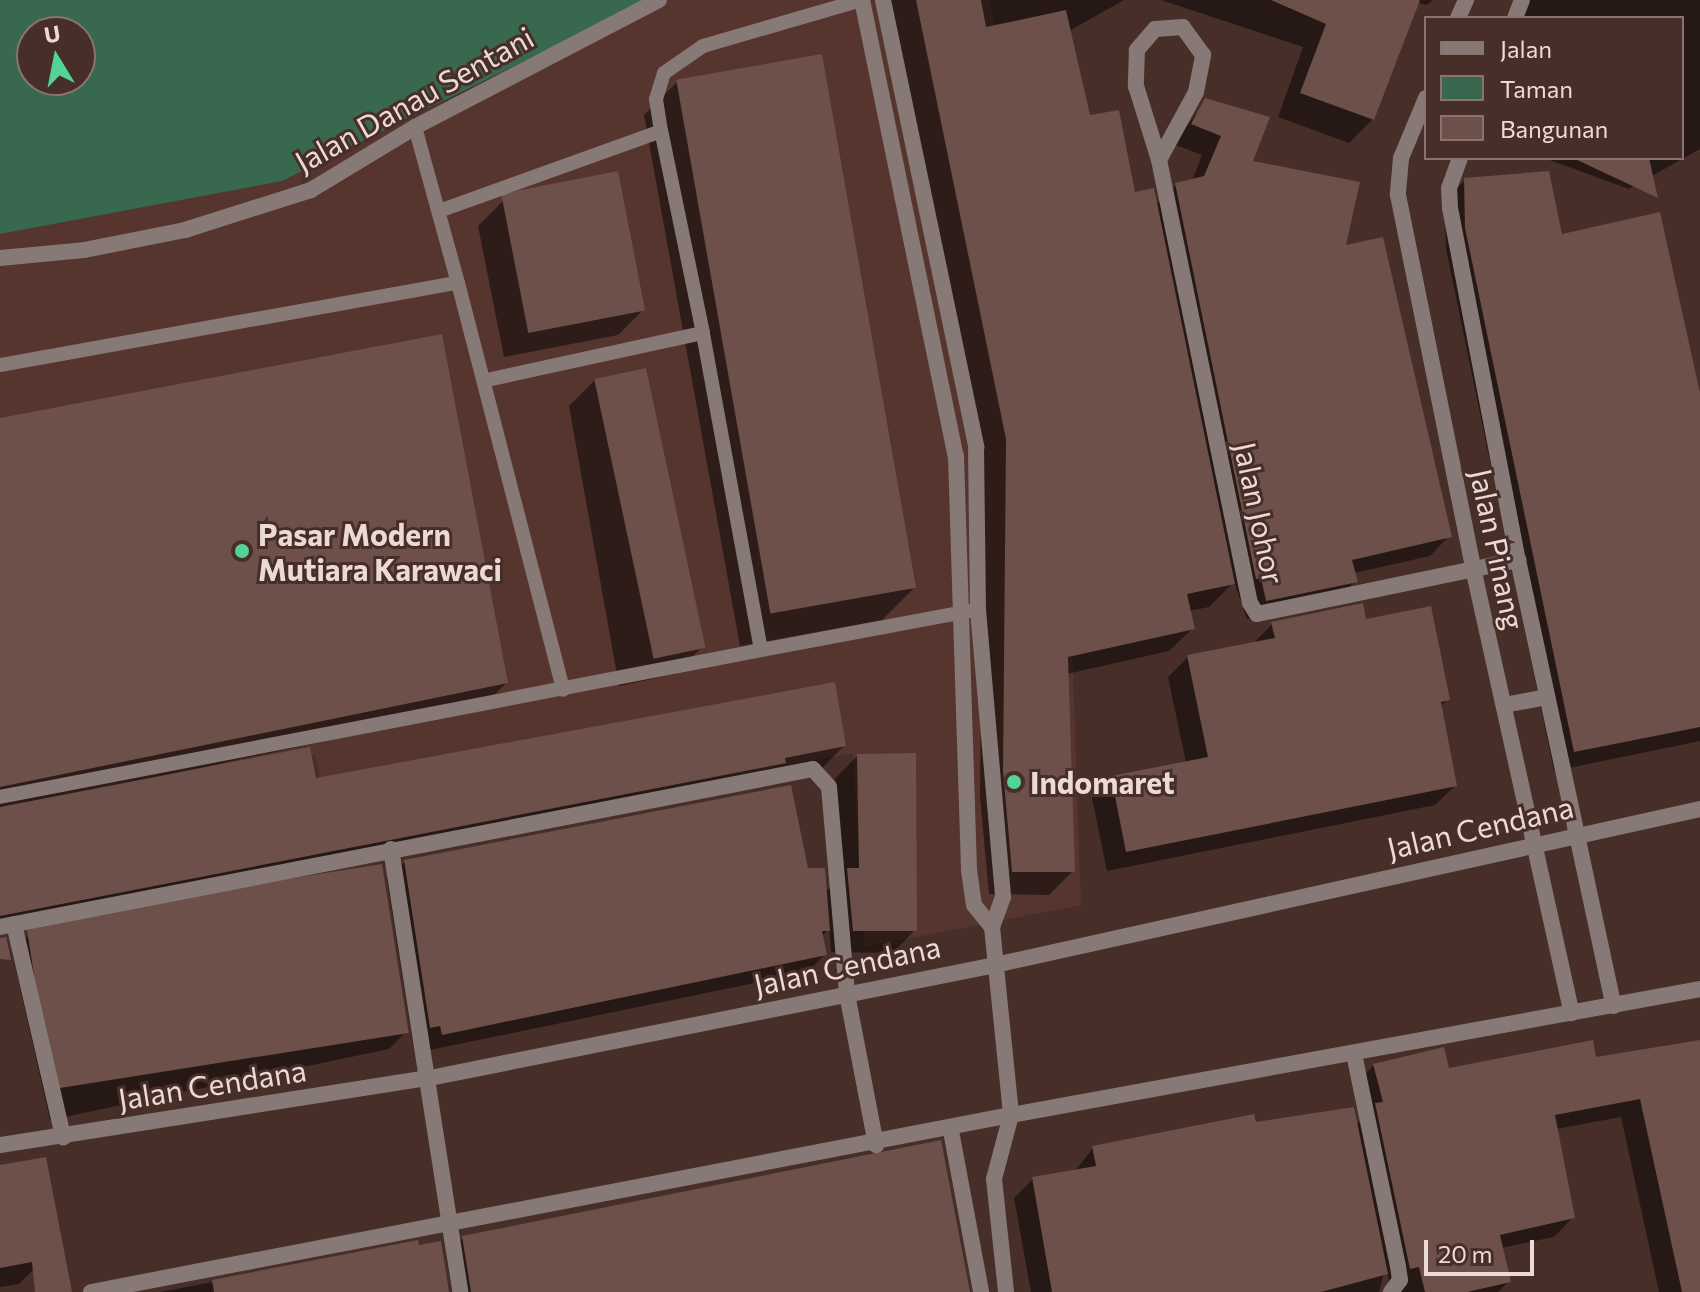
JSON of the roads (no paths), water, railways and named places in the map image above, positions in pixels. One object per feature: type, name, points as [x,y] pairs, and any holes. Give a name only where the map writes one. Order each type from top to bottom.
[{"type":"street","name":"Jalan Danau Sentani","points":[[0,258],[84,250],[199,226],[311,190],[415,127],[659,0]]},
{"type":"street","points":[[862,0],[956,456],[958,613],[969,870],[974,905],[992,927]]},
{"type":"street","points":[[883,0],[976,447],[978,610],[1003,897],[992,927],[1011,1115],[994,1179],[1006,1292]]},
{"type":"street","points":[[1183,27],[1203,55],[1196,92],[1159,160],[1136,86],[1137,50],[1155,29],[1183,27]]},
{"type":"street","name":"Jalan Pinang","points":[[1424,103],[1401,158],[1398,195],[1473,568],[1572,1013]]},
{"type":"street","name":"Jalan Johor","points":[[1159,160],[1250,603],[1257,614],[1518,560]]},
{"type":"street","name":"Jalan Pinang","points":[[1459,160],[1449,188],[1450,208],[1518,560],[1614,1006]]},
{"type":"street","points":[[920,284],[942,279]]},
{"type":"street","points":[[1504,705],[1547,697]]},
{"type":"street","points":[[63,1137],[7,925],[813,769],[829,787],[847,994],[876,1145]]},
{"type":"street","name":"Jalan Cendana","points":[[0,1145],[430,1078],[995,965],[1534,843],[1700,809]]},
{"type":"street","points":[[391,849],[430,1078],[460,1292]]},
{"type":"street","points":[[97,1292],[951,1131],[1011,1115],[1700,989]]},
{"type":"street","points":[[1354,1054],[1398,1266],[1400,1280],[1391,1292]]},
{"type":"street","points":[[951,1131],[981,1292]]},
{"type":"lane","points":[[761,650],[656,99],[664,73],[703,46],[862,0]]},
{"type":"lane","points":[[415,127],[487,380],[563,690]]},
{"type":"lane","points":[[439,211],[661,131]]},
{"type":"lane","points":[[0,365],[458,283]]},
{"type":"lane","points":[[487,380],[703,333]]},
{"type":"lane","points":[[0,797],[978,610]]},
{"type":"place","name":"Pasar Modern Mutiara Karawaci","points":[[242,551]]},
{"type":"place","name":"Indomaret","points":[[1014,782]]}]
